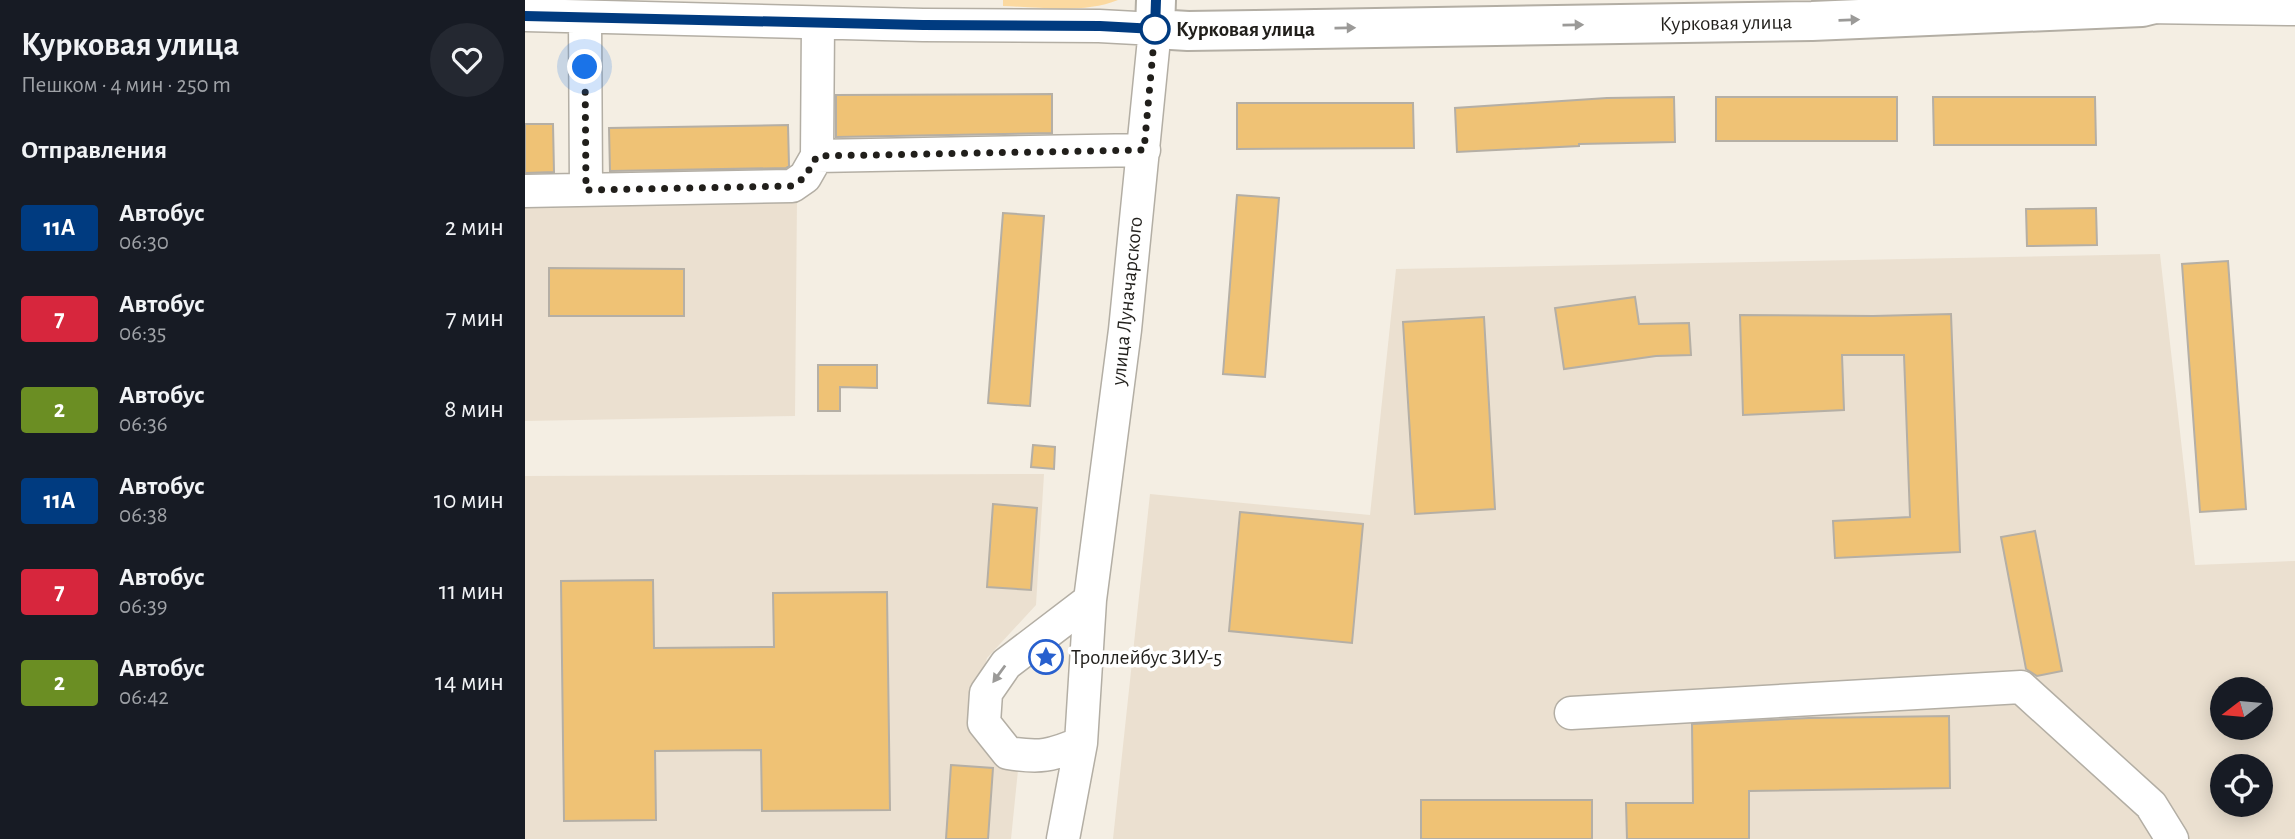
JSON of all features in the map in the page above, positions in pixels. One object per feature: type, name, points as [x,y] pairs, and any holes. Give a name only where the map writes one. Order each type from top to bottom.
[{"type":"main road","name":"Курковая улица","points":[[1155,15],[1188,31],[1814,11],[2156,4]]},
{"type":"street","points":[[2156,4],[2295,9]]},
{"type":"street","name":"Курковая улица","points":[[525,16],[818,23],[923,12],[1100,26],[1155,15]]},
{"type":"street","name":"улица Луначарского","points":[[1063,839],[1081,743],[1090,600],[1125,330],[1155,15]]},
{"type":"street","points":[[585,18],[586,190]]},
{"type":"street","points":[[525,191],[792,186],[805,177],[817,156],[818,23]]},
{"type":"street","points":[[817,156],[1144,150]]},
{"type":"street","points":[[1081,743],[1055,755],[1032,757],[1008,753],[984,723],[986,692],[1006,664],[1090,600]]},
{"type":"street","points":[[1571,713],[2021,687],[2151,805],[2172,839]]},
{"type":"shaded area","points":[[1003,0],[1118,0],[1091,7],[1062,9],[1003,6]]},
{"type":"shaded area","points":[[797,200],[795,416],[525,421],[525,208]]},
{"type":"shaded area","points":[[2160,254],[2195,565],[2295,561],[2295,839],[1113,839],[1150,494],[1370,515],[1396,269]]},
{"type":"shaded area","points":[[1044,474],[1036,605],[987,658],[968,728],[1018,770],[1011,839],[525,839],[525,476]]},
{"type":"building","points":[[1052,94],[1052,133],[836,137],[836,95]]},
{"type":"building","points":[[1674,97],[1675,142],[1579,144],[1457,152],[1455,108],[1607,98]]},
{"type":"building","points":[[1716,97],[1897,97],[1897,141],[1716,141]]},
{"type":"building","points":[[1933,97],[2095,97],[2096,145],[1934,145]]},
{"type":"building","points":[[1237,103],[1413,103],[1414,148],[1237,149]]},
{"type":"building","points":[[525,124],[553,124],[554,172],[525,173]]},
{"type":"building","points":[[788,125],[789,166],[786,168],[610,171],[609,128]]},
{"type":"building","points":[[1237,195],[1279,198],[1265,377],[1223,374]]},
{"type":"building","points":[[2096,208],[2097,245],[2027,246],[2026,209]]},
{"type":"building","points":[[1003,213],[1044,216],[1030,406],[988,403]]},
{"type":"building","points":[[2228,261],[2246,509],[2200,512],[2182,264]]},
{"type":"building","points":[[549,268],[684,269],[684,316],[549,316]]},
{"type":"building","points":[[1635,297],[1639,324],[1689,323],[1691,355],[1656,356],[1564,369],[1555,308]]},
{"type":"building","points":[[1951,314],[1960,552],[1835,558],[1833,521],[1910,517],[1904,355],[1842,355],[1844,410],[1743,415],[1740,315]]},
{"type":"building","points":[[1484,317],[1495,509],[1415,514],[1403,322]]},
{"type":"building","points":[[818,365],[877,365],[877,388],[840,387],[840,411],[818,411]]},
{"type":"building","points":[[1033,445],[1055,447],[1054,469],[1031,467]]},
{"type":"building","points":[[993,504],[1037,508],[1031,590],[987,587]]},
{"type":"building","points":[[1240,512],[1363,524],[1352,643],[1229,631]]},
{"type":"building","points":[[2035,531],[2062,671],[2037,676],[2026,669],[2001,537]]},
{"type":"building","points":[[653,580],[654,648],[774,647],[773,593],[887,592],[890,810],[762,811],[761,750],[655,751],[656,820],[564,821],[561,581]]},
{"type":"building","points":[[1949,716],[1950,788],[1749,791],[1749,839],[1627,839],[1626,803],[1693,803],[1692,724],[1809,718]]},
{"type":"building","points":[[951,765],[993,768],[988,839],[946,839]]},
{"type":"building","points":[[1421,800],[1592,800],[1592,839],[1421,839]]},
{"type":"bus line","name":"11А","points":[[525,16],[1155,29],[1156,0]]},
{"type":"place","name":"Курковая улица","points":[[1155,29]]},
{"type":"place","name":"Троллейбус ЗИУ-5","points":[[1046,657]]},
{"type":"route","points":[[585,67],[586,190],[792,186],[805,177],[817,156],[1144,150],[1155,29]]}]
